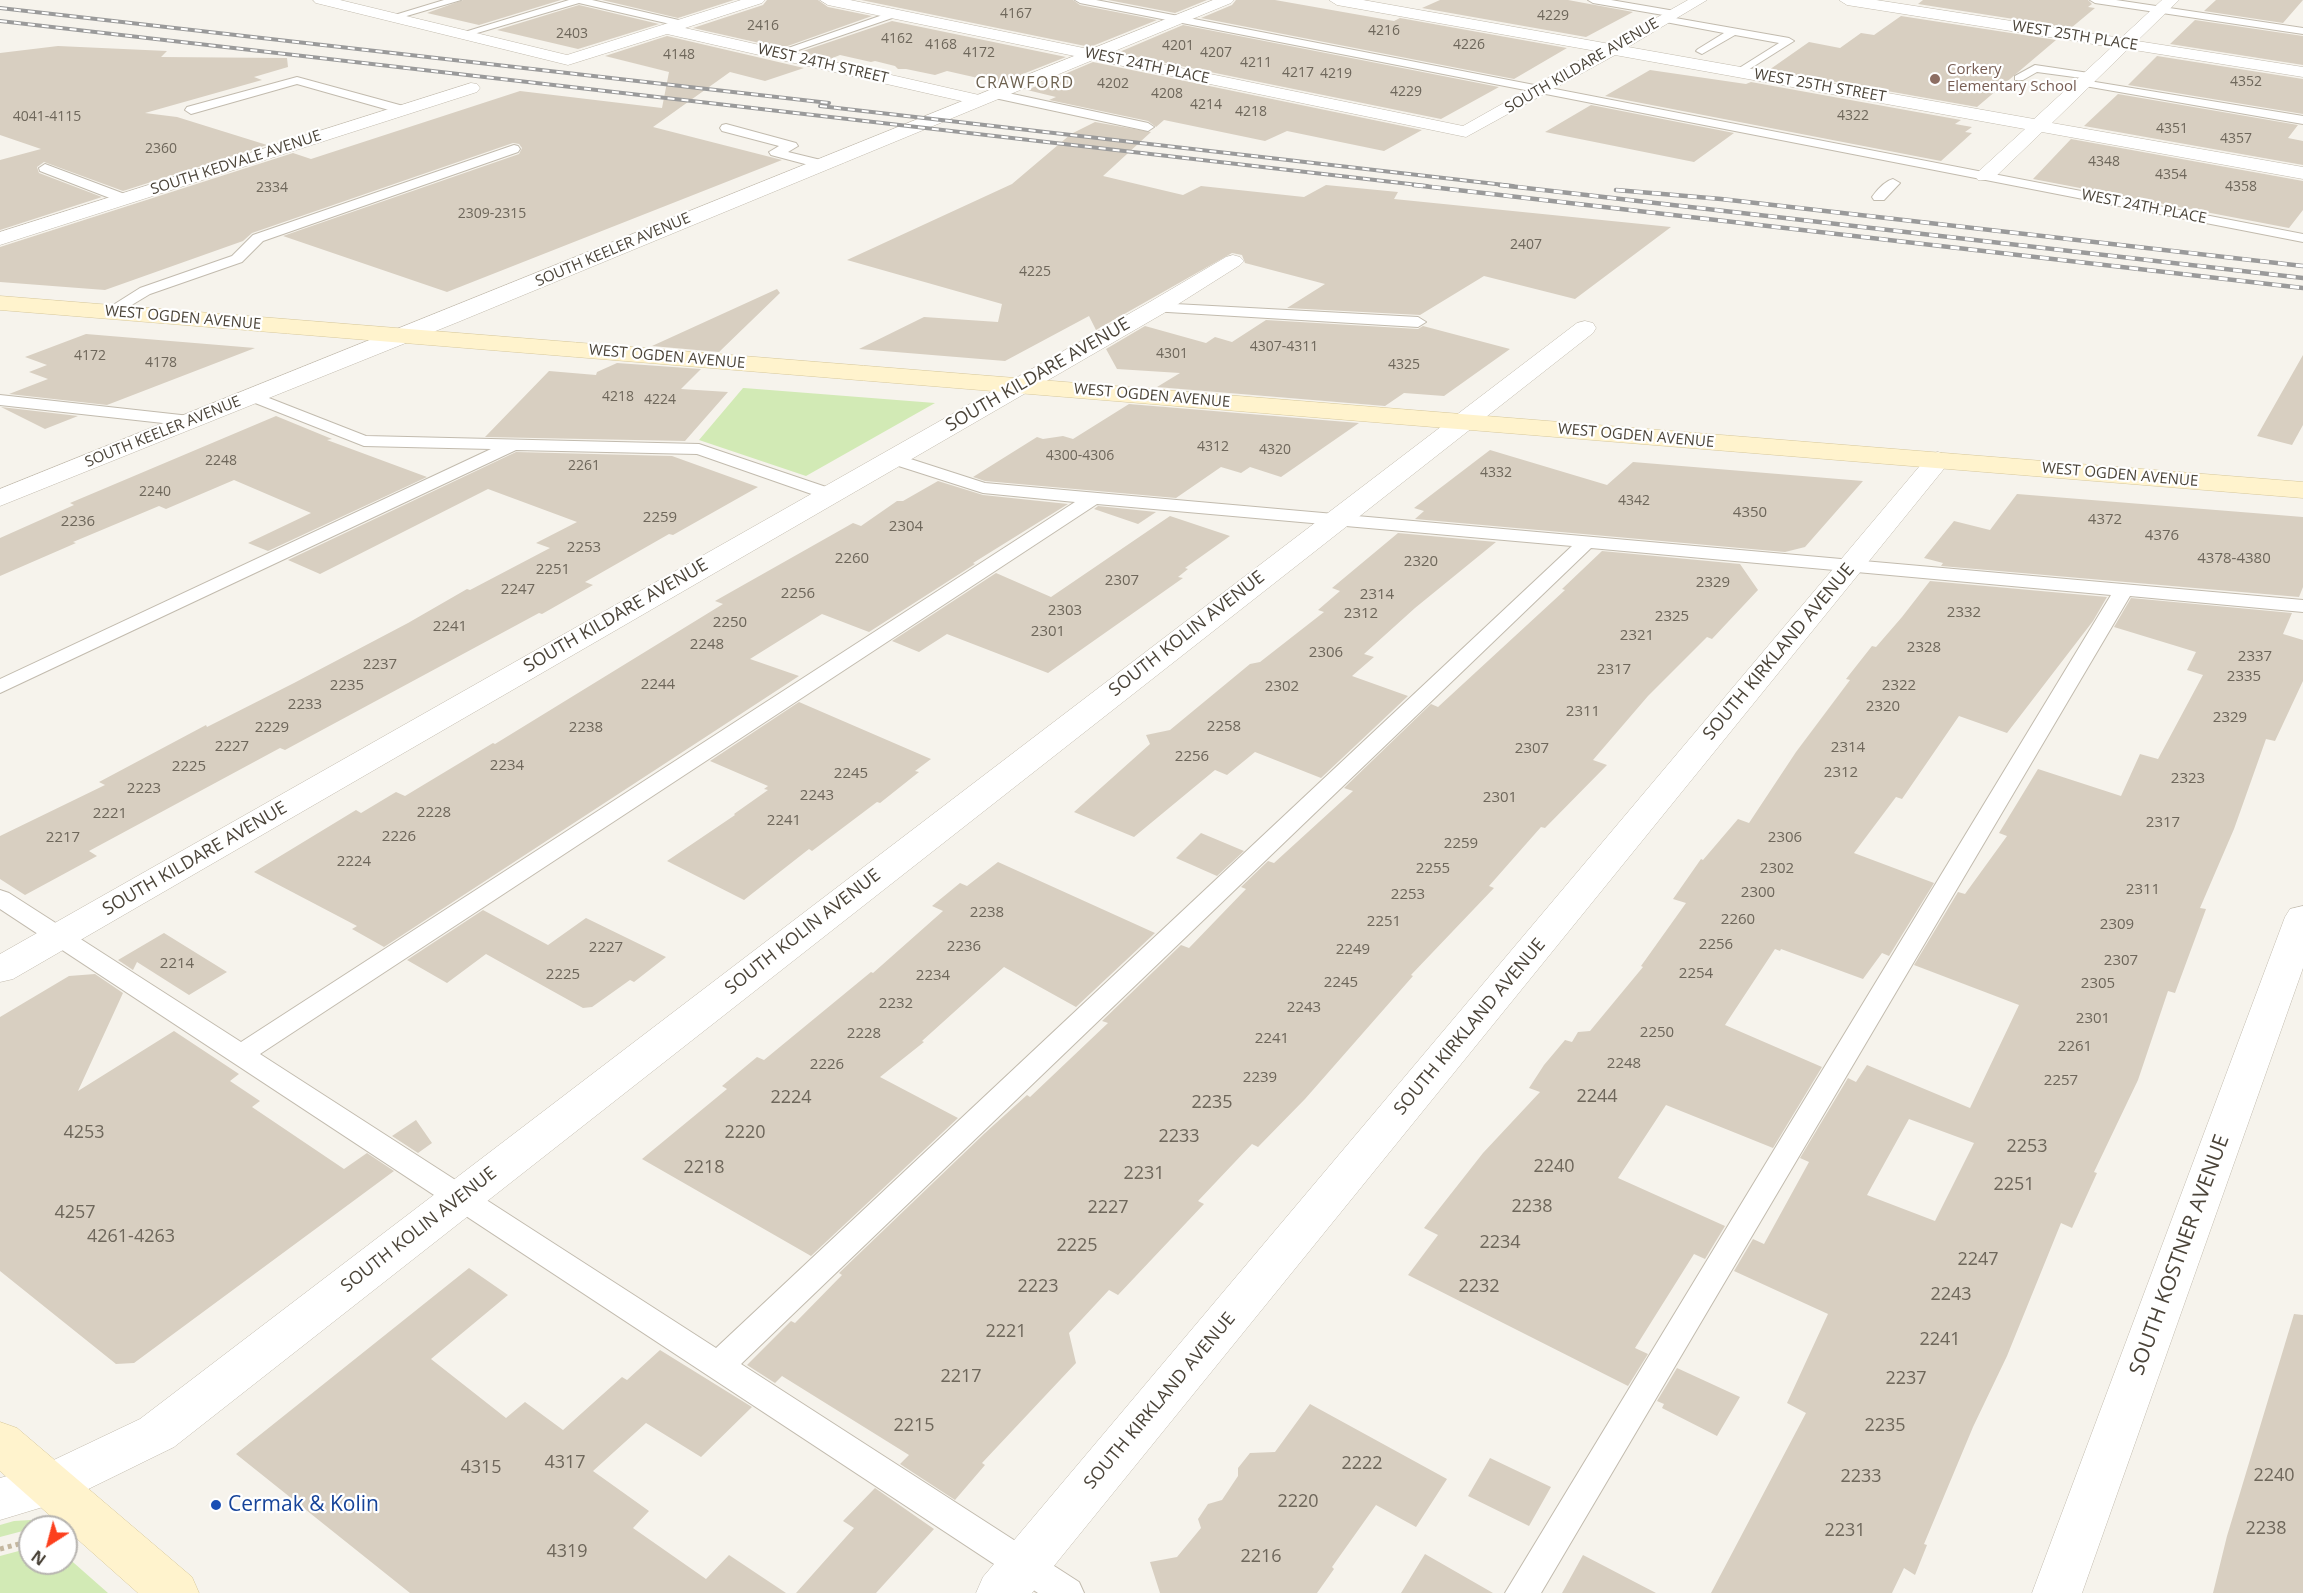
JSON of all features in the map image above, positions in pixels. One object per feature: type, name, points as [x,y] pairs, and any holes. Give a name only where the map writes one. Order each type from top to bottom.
[{"type":"main road","name":"WEST OGDEN AVENUE","points":[[0,303],[2303,490]]},
{"type":"main road","points":[[0,1442],[174,1593]]},
{"type":"street","points":[[321,0],[568,60],[757,0]]},
{"type":"street","name":"WEST 24TH PLACE","points":[[828,0],[1466,132]]},
{"type":"street","name":"SOUTH KEELER AVENUE","points":[[0,498],[1226,0]]},
{"type":"street","name":"WEST 25TH STREET","points":[[1337,0],[2303,173]]},
{"type":"street","name":"SOUTH KILDARE AVENUE","points":[[1466,132],[1699,0]]},
{"type":"street","name":"WEST 25TH PLACE","points":[[1847,0],[2303,72]]},
{"type":"street","points":[[1985,176],[2166,3]]},
{"type":"street","name":"WEST 24TH STREET","points":[[675,26],[777,54],[987,97]]},
{"type":"street","name":"SOUTH KEDVALE AVENUE","points":[[0,239],[471,88]]},
{"type":"street","name":"SOUTH KILDARE AVENUE","points":[[0,970],[1156,308],[1233,261]]},
{"type":"street","name":"SOUTH KOLIN AVENUE","points":[[0,1499],[49,1485],[157,1433],[1585,328]]},
{"type":"street","name":"SOUTH KIRKLAND AVENUE","points":[[1013,1579],[1938,460]]},
{"type":"street","name":"SOUTH KOSTNER AVENUE","points":[[2057,1593],[2303,917]]},
{"type":"lane","points":[[393,17],[456,0]]},
{"type":"lane","points":[[463,34],[579,0],[675,26]]},
{"type":"lane","name":"WEST 24TH PLACE","points":[[1080,0],[2303,238]]},
{"type":"lane","points":[[1593,0],[1789,41],[1740,72]]},
{"type":"lane","points":[[2095,0],[2166,3],[2303,31]]},
{"type":"lane","points":[[777,54],[894,14]]},
{"type":"lane","points":[[1702,51],[1734,31]]},
{"type":"lane","points":[[2019,78],[2039,65],[2086,80],[2303,120]]},
{"type":"lane","points":[[191,110],[297,80],[403,110]]},
{"type":"lane","points":[[987,97],[1148,127]]},
{"type":"lane","points":[[726,128],[792,146],[775,152],[819,164]]},
{"type":"lane","points":[[110,312],[145,291],[237,259],[258,238],[514,148]]},
{"type":"lane","points":[[45,168],[125,199]]},
{"type":"lane","points":[[1879,197],[1893,183]]},
{"type":"lane","points":[[1156,308],[1418,322]]},
{"type":"lane","points":[[251,396],[364,441],[699,448],[829,494]]},
{"type":"lane","points":[[0,400],[190,421]]},
{"type":"lane","points":[[0,687],[515,444]]},
{"type":"lane","points":[[892,458],[983,488],[2303,606]]},
{"type":"lane","points":[[240,1055],[1093,498]]},
{"type":"lane","points":[[718,1366],[1587,542]]},
{"type":"lane","points":[[1522,1593],[2124,590]]},
{"type":"lane","points":[[0,898],[718,1366],[1013,1579],[1067,1593]]},
{"type":"path","points":[[0,1549],[18,1544]]},
{"type":"green space","points":[[743,388],[935,403],[806,476],[699,440]]},
{"type":"green space","points":[[18,1521],[18,1532],[0,1537],[0,1525]]},
{"type":"green space","points":[[18,1551],[18,1575],[78,1575],[78,1567],[108,1593],[0,1593],[0,1556]]},
{"type":"building","points":[[463,0],[561,0],[479,25],[427,13]]},
{"type":"building","points":[[602,0],[734,0],[678,18]]},
{"type":"building","points":[[767,0],[818,0],[828,7],[872,16],[782,48],[693,28],[763,5]]},
{"type":"building","points":[[861,0],[1073,0],[1080,5],[1157,20],[1090,47]]},
{"type":"building","points":[[1108,0],[1207,0],[1175,13]]},
{"type":"building","points":[[1236,0],[1275,0],[1394,21],[1400,18],[1567,48],[1514,79],[1201,18],[1232,5]]},
{"type":"building","points":[[1440,0],[1568,0],[1633,12],[1586,37],[1422,8]]},
{"type":"building","points":[[1923,0],[2088,0],[2092,4],[2088,7],[2095,8],[2071,28],[1918,4]]},
{"type":"building","points":[[2216,0],[2303,0],[2283,23],[2204,11]]},
{"type":"building","points":[[579,5],[659,24],[578,49],[497,30]]},
{"type":"building","points":[[1901,16],[2056,40],[1977,107],[1769,70],[1809,42],[1840,48],[1861,33],[1874,35]]},
{"type":"building","points":[[2195,20],[2303,36],[2303,65],[2170,44]]},
{"type":"building","points":[[892,21],[1066,57],[1000,83],[947,71],[935,75],[840,55],[830,59],[800,52]]},
{"type":"building","points":[[1183,25],[1499,87],[1441,119],[1117,53]]},
{"type":"building","points":[[667,36],[804,68],[765,81],[730,72],[653,127],[782,160],[447,292],[283,236],[519,154],[522,148],[519,144],[513,143],[252,233],[243,241],[105,290],[0,282],[0,247],[293,153],[311,159],[520,91],[662,108],[669,72],[605,56]]},
{"type":"building","points":[[58,46],[167,51],[161,57],[287,58],[288,67],[254,77],[262,80],[145,113],[177,117],[267,145],[123,191],[44,162],[37,167],[39,173],[102,197],[0,230],[0,160],[41,149],[0,135],[0,53]]},
{"type":"building","points":[[2157,56],[2303,79],[2303,114],[2128,85]]},
{"type":"building","points":[[1093,62],[1422,130],[1384,151],[1287,131],[1265,141],[1164,120],[1156,127],[1148,121],[1049,100],[1056,97],[1027,90]]},
{"type":"building","points":[[1650,70],[1746,84],[1751,82],[1961,120],[1955,124],[1972,127],[1965,132],[1972,133],[1941,161],[1605,96]]},
{"type":"building","points":[[2118,94],[2298,125],[2288,138],[2303,141],[2303,165],[2084,126]]},
{"type":"building","points":[[1591,105],[1734,133],[1694,162],[1545,132]]},
{"type":"building","points":[[1095,122],[1151,132],[1103,176],[1183,195],[1201,186],[1304,197],[1326,185],[1398,192],[1394,199],[1671,227],[1575,299],[1484,276],[1420,315],[1287,308],[1325,284],[1245,263],[1242,255],[1232,253],[1096,330],[1089,316],[1005,361],[859,349],[924,317],[998,322],[1002,304],[847,260],[1012,184],[1071,134]]},
{"type":"building","points":[[2071,139],[2303,181],[2303,210],[2289,228],[2033,179]]},
{"type":"building","points":[[777,289],[780,293],[719,352],[652,346]]},
{"type":"building","points":[[1266,320],[1418,329],[1423,326],[1510,349],[1444,396],[1404,393],[1385,406],[1157,387],[1180,373],[1117,369],[1106,349],[1145,326],[1206,343],[1215,337],[1232,342]]},
{"type":"building","points":[[86,334],[255,348],[107,405],[9,394],[48,379],[29,372],[47,365],[25,357]]},
{"type":"building","points":[[2303,355],[2303,425],[2292,445],[2257,436]]},
{"type":"building","points":[[617,363],[701,369],[681,389],[728,392],[685,441],[485,437],[549,371],[596,375],[597,372]]},
{"type":"building","points":[[1129,404],[1359,423],[1281,477],[1250,467],[1241,473],[1221,467],[1176,498],[985,481],[973,477],[1037,437],[1043,439],[1063,436],[1073,439]]},
{"type":"building","points":[[1,407],[78,416],[45,429]]},
{"type":"building","points":[[276,416],[332,439],[327,440],[427,477],[268,551],[248,543],[311,513],[234,480],[166,509],[159,506],[0,576],[0,538],[74,505],[70,503]]},
{"type":"building","points":[[1490,450],[1607,485],[1633,462],[1863,481],[1805,547],[1785,552],[1415,519],[1424,511],[1414,508]]},
{"type":"building","points":[[516,452],[672,456],[758,487],[585,582],[593,585],[542,614],[539,613],[285,750],[280,748],[89,851],[97,856],[25,895],[0,879],[0,836],[105,785],[99,782],[206,725],[207,727],[294,683],[467,589],[470,590],[550,548],[536,543],[577,522],[488,489],[320,574],[288,560]]},
{"type":"building","points":[[938,481],[983,495],[1068,504],[869,632],[822,614],[750,659],[799,676],[384,947],[352,929],[357,926],[254,872],[356,810],[361,813],[396,792],[405,796],[493,743],[495,744],[723,604],[715,601],[853,523],[861,526],[897,501],[903,501]]},
{"type":"building","points":[[2017,494],[2303,517],[2303,587],[2299,597],[1941,566],[1943,563],[1924,558],[1954,521],[1990,530]]},
{"type":"building","points":[[1098,506],[1156,512],[1138,524],[1094,509]]},
{"type":"building","points":[[1170,516],[1230,536],[1185,568],[1188,569],[1178,577],[1183,578],[1048,673],[947,634],[919,652],[892,641],[996,573],[1051,597]]},
{"type":"building","points":[[1398,533],[1496,542],[1415,608],[1364,654],[1374,657],[1352,676],[1408,696],[1321,778],[1255,752],[1227,775],[1215,770],[1134,837],[1074,812],[1150,744],[1146,735],[1170,730],[1250,664],[1260,662],[1324,612],[1318,610],[1340,591],[1332,588]]},
{"type":"building","points":[[1602,551],[1740,564],[1758,590],[1712,639],[1707,637],[1648,696],[1593,760],[1607,765],[1545,828],[1541,827],[1489,886],[1494,888],[1411,975],[1413,976],[1305,1099],[1258,1147],[1252,1144],[1198,1201],[1204,1204],[1118,1295],[1109,1290],[1069,1333],[1076,1363],[982,1463],[985,1465],[955,1500],[900,1464],[909,1455],[782,1376],[775,1383],[747,1365],[791,1321],[795,1323],[842,1275],[839,1273],[985,1133],[1027,1095],[1030,1097],[1108,1023],[1102,1021],[1181,945],[1189,948],[1246,889],[1241,887],[1268,861],[1274,863],[1353,791],[1344,788],[1431,704],[1438,707],[1565,590],[1562,589]]},
{"type":"building","points":[[1930,581],[2107,597],[2093,621],[2007,733],[1959,716],[1902,799],[1896,797],[1854,853],[1934,883],[1889,956],[1882,953],[1863,979],[1781,949],[1780,951],[1775,949],[1725,1025],[1822,1067],[1773,1148],[1666,1105],[1618,1178],[1725,1226],[1705,1259],[1694,1254],[1635,1348],[1648,1354],[1628,1386],[1408,1275],[1438,1235],[1424,1228],[1483,1153],[1540,1092],[1529,1088],[1544,1065],[1565,1040],[1572,1042],[1578,1032],[1590,1031],[1643,967],[1641,966],[1686,903],[1673,899],[1701,859],[1703,860],[1738,819],[1749,823],[1796,752],[1850,680],[1846,679],[1872,646],[1876,647],[1902,617]]},
{"type":"building","points":[[2131,598],[2292,613],[2283,634],[2303,640],[2303,681],[2275,741],[2266,739],[2234,829],[2200,908],[2206,909],[2175,993],[2168,991],[2138,1080],[2094,1172],[2097,1173],[2072,1228],[2061,1223],[2007,1356],[1973,1427],[1924,1544],[1927,1545],[1915,1575],[1904,1568],[1892,1593],[1711,1593],[1806,1413],[1787,1403],[1828,1314],[1734,1271],[1753,1239],[1764,1244],[1809,1162],[1800,1158],[1848,1078],[1856,1082],[1867,1065],[1970,1108],[2019,1005],[1914,965],[1958,892],[1965,894],[2007,836],[1999,833],[2038,769],[2121,796],[2140,754],[2158,759],[2203,675],[2187,670],[2196,652],[2114,627]],"holes":[[[1909,1119],[1974,1143],[1935,1221],[1867,1195]]]},
{"type":"building","points":[[799,702],[931,759],[915,771],[919,772],[880,803],[877,802],[812,851],[809,849],[744,900],[667,861],[768,790],[764,789],[768,786],[710,761]]},
{"type":"building","points":[[1201,833],[1244,851],[1217,876],[1176,858]]},
{"type":"building","points":[[998,862],[1155,933],[1076,1007],[1004,967],[922,1041],[924,1042],[880,1077],[958,1118],[811,1256],[642,1159],[727,1089],[722,1086],[757,1057],[764,1060],[871,972],[873,973],[943,911],[932,906],[960,883],[967,886]]},
{"type":"building","points":[[483,910],[548,945],[586,918],[666,957],[634,982],[630,980],[592,1007],[583,1008],[486,954],[447,983],[407,960]]},
{"type":"building","points":[[164,933],[227,972],[189,995],[137,962],[133,970],[118,960]]},
{"type":"building","points":[[95,974],[123,993],[78,1091],[174,1031],[239,1074],[230,1081],[260,1101],[252,1107],[344,1169],[367,1153],[394,1171],[134,1363],[116,1364],[0,1271],[0,1017],[69,976]]},
{"type":"building","points":[[416,1120],[432,1143],[418,1153],[392,1136]]},
{"type":"building","points":[[469,1268],[508,1295],[431,1359],[506,1418],[525,1402],[563,1430],[622,1377],[627,1380],[660,1350],[752,1407],[701,1457],[646,1423],[593,1471],[649,1511],[633,1528],[706,1579],[729,1555],[786,1593],[410,1593],[236,1454]]},
{"type":"building","points":[[2294,1314],[2303,1315],[2303,1593],[2213,1593],[2227,1536]]},
{"type":"building","points":[[1677,1368],[1740,1397],[1717,1436],[1662,1408],[1664,1404],[1657,1401]]},
{"type":"building","points":[[1310,1404],[1447,1479],[1416,1527],[1376,1505],[1332,1567],[1334,1569],[1317,1593],[1160,1593],[1150,1562],[1177,1557],[1201,1528],[1198,1519],[1208,1504],[1222,1500],[1238,1476],[1238,1468],[1250,1453],[1275,1452]]},
{"type":"building","points":[[1490,1458],[1551,1487],[1529,1526],[1468,1496]]},
{"type":"building","points":[[875,1488],[934,1529],[876,1593],[796,1593],[854,1528],[843,1521]]},
{"type":"building","points":[[1425,1554],[1493,1593],[1401,1593]]},
{"type":"building","points":[[1583,1555],[1656,1593],[1562,1593]]},
{"type":"railway","points":[[0,8],[829,103]]},
{"type":"railway","points":[[0,21],[1427,186]]},
{"type":"railway","points":[[820,106],[1513,186]]},
{"type":"railway","points":[[1414,185],[2303,288]]},
{"type":"railway","points":[[1500,185],[2303,278]]},
{"type":"railway","points":[[1616,190],[1721,199],[2303,266]]},
{"type":"place","name":"Corkery Elementary School","points":[[1935,79]]},
{"type":"place","name":"Cermak & Kolin","points":[[216,1505]]},
{"type":"district","name":"CRAWFORD","points":[[1025,83]]}]
